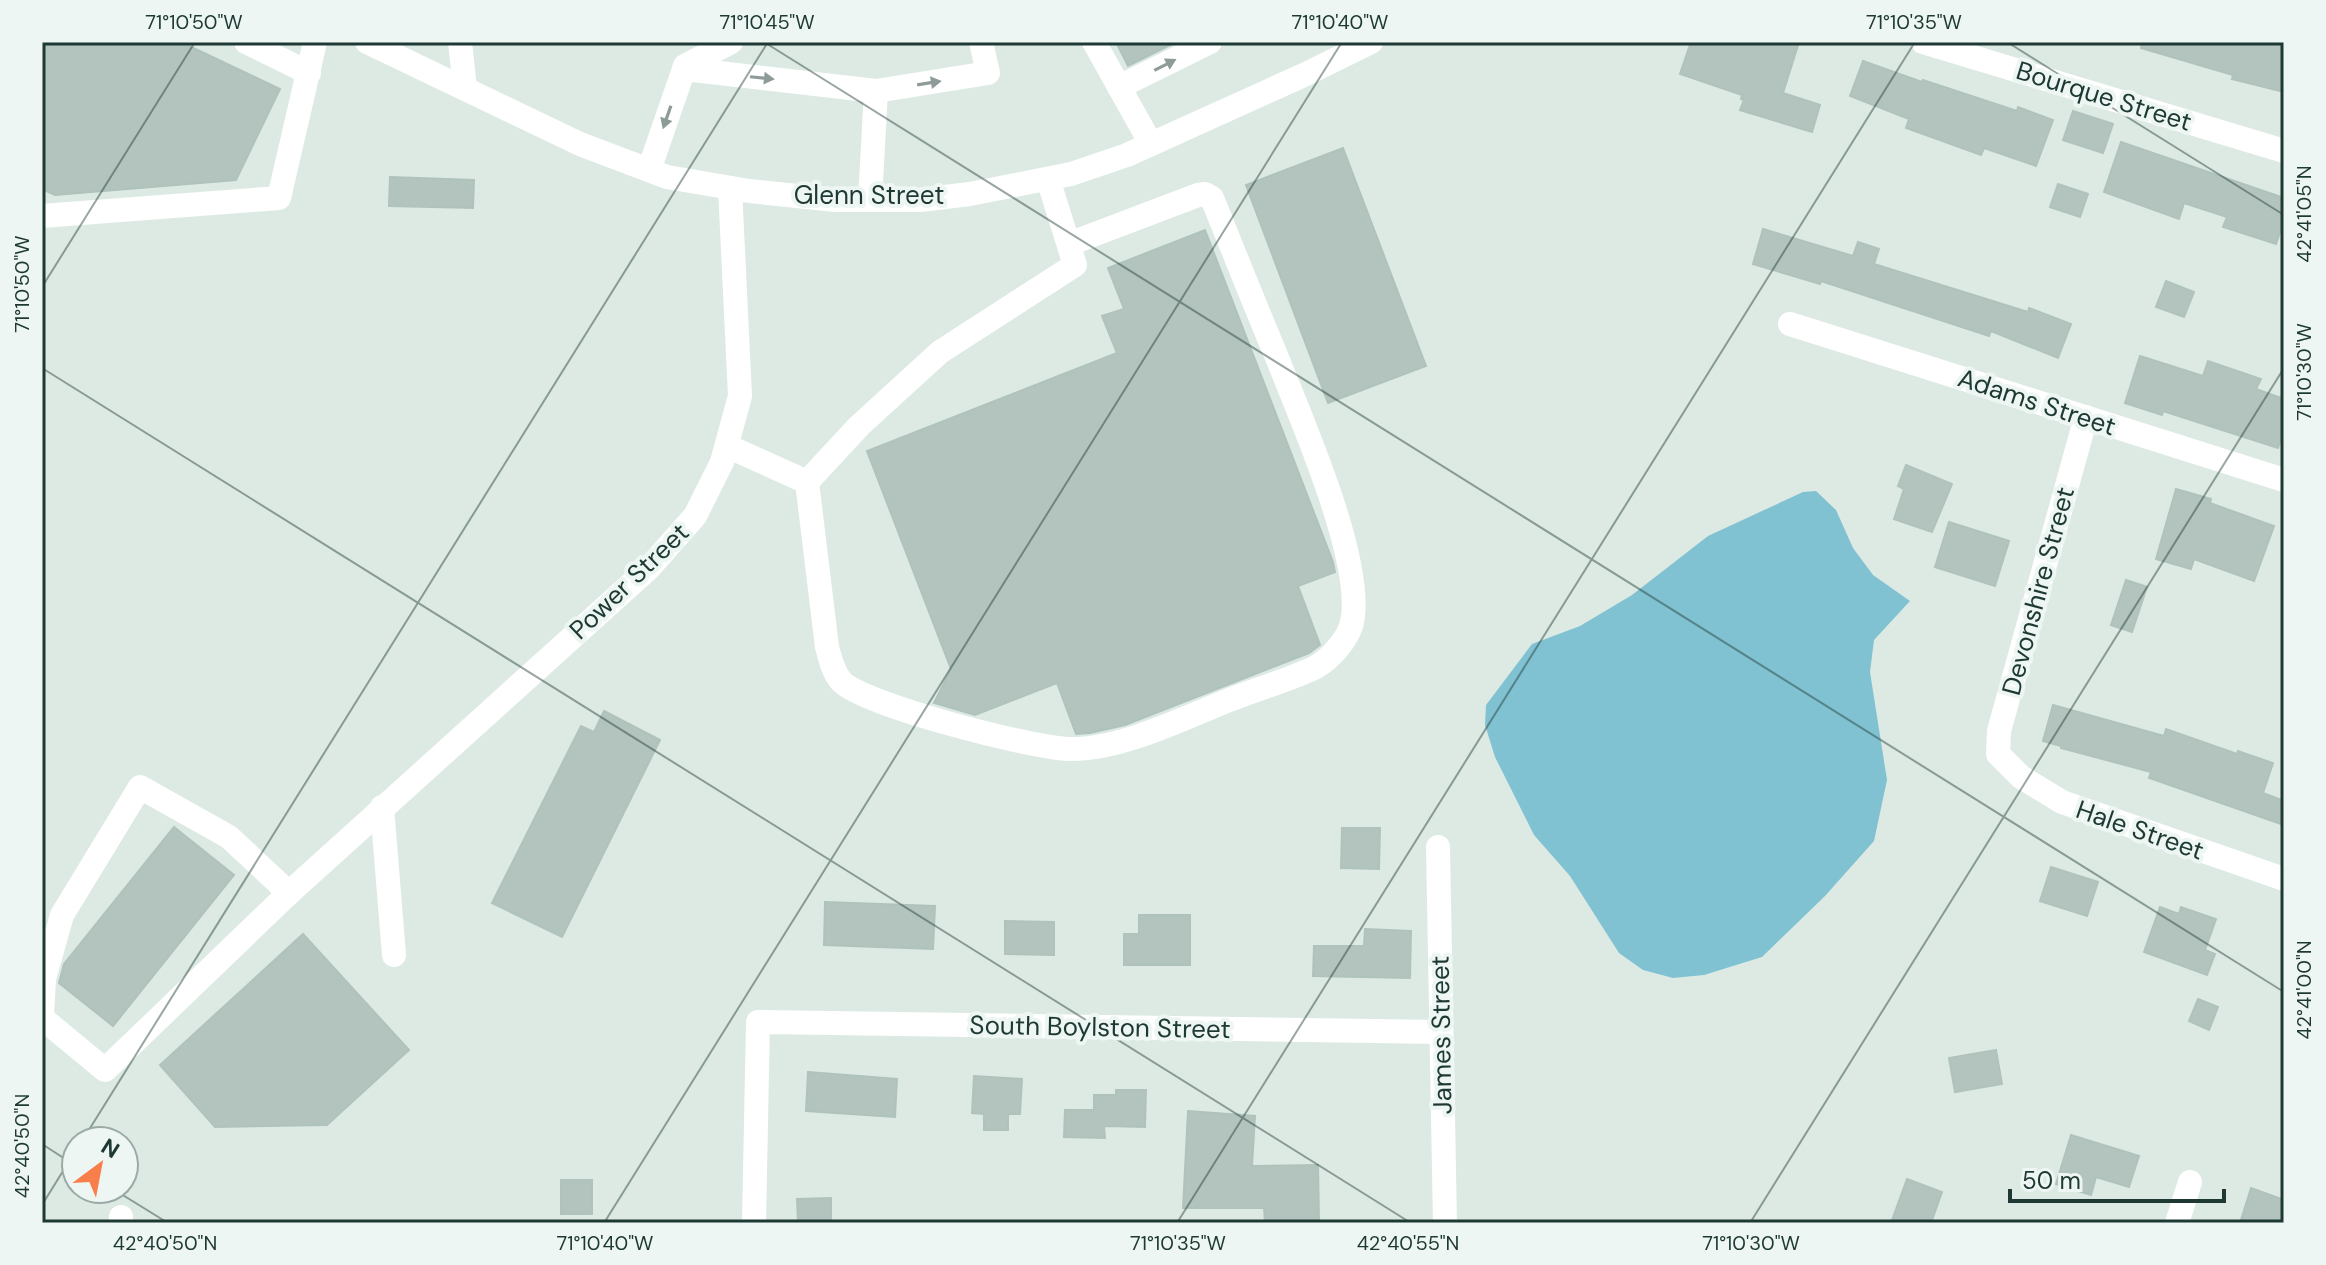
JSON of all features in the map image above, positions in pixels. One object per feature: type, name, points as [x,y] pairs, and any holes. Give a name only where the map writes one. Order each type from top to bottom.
[{"type":"street","points":[[246,42],[309,73]]},
{"type":"street","points":[[42,216],[279,198],[315,42]]},
{"type":"street","name":"Glenn Street","points":[[367,42],[580,144],[667,177],[730,188],[836,200],[920,200],[970,194],[1071,174],[1151,144],[1371,42]]},
{"type":"street","points":[[460,42],[465,89]]},
{"type":"street","points":[[649,170],[685,66],[731,42]]},
{"type":"street","points":[[684,69],[876,91],[988,73],[981,42]]},
{"type":"street","points":[[1094,42],[1151,144]]},
{"type":"street","points":[[1119,87],[1210,42]]},
{"type":"street","name":"Bourque Street","points":[[1923,42],[2284,151]]},
{"type":"street","points":[[870,200],[876,91]]},
{"type":"street","points":[[1048,179],[1075,265],[940,352],[859,426],[807,482],[827,647],[833,668],[841,681],[888,705],[1014,741],[1069,749],[1101,747],[1318,666],[1331,654],[1350,627],[1354,608],[1348,555],[1303,422],[1212,198],[1205,194],[1198,195],[1069,244]]},
{"type":"street","name":"Power Street","points":[[42,1017],[105,1070],[382,807],[649,568],[695,516],[722,462],[740,396],[730,188]]},
{"type":"street","name":"Adams Street","points":[[1790,324],[2284,480]]},
{"type":"street","name":"Devonshire Street","points":[[2007,761],[1998,754],[1999,731],[2086,417]]},
{"type":"street","points":[[727,446],[807,482]]},
{"type":"street","name":"Hale Street","points":[[2007,761],[2021,777],[2062,802],[2284,879]]},
{"type":"street","points":[[42,1017],[44,979],[62,915],[140,787],[229,837],[289,893]]},
{"type":"street","points":[[382,807],[394,955]]},
{"type":"street","name":"James Street","points":[[1438,847],[1445,1223]]},
{"type":"street","name":"South Boylston Street","points":[[754,1223],[758,1022],[1441,1032]]},
{"type":"street","points":[[2177,1223],[2190,1182]]},
{"type":"water","points":[[1816,491],[1836,510],[1853,548],[1873,575],[1910,601],[1874,640],[1870,672],[1887,780],[1874,841],[1825,896],[1762,957],[1704,975],[1673,978],[1643,970],[1619,953],[1570,876],[1534,835],[1495,757],[1485,725],[1486,705],[1532,644],[1580,626],[1632,595],[1708,536],[1803,492]]},
{"type":"building","points":[[42,42],[181,42],[280,89],[236,180],[55,195],[42,189]]},
{"type":"building","points":[[1116,42],[1176,42],[1128,66]]},
{"type":"building","points":[[1691,42],[1799,42],[1783,93],[1820,105],[1812,132],[1740,110],[1744,100],[1741,99],[1742,95],[1680,74]]},
{"type":"building","points":[[2142,42],[2284,42],[2284,92],[2232,79],[2233,75],[2141,48]]},
{"type":"building","points":[[1863,61],[1922,82],[2017,111],[2018,107],[2053,120],[2036,166],[1984,148],[1981,155],[1906,128],[1909,119],[1850,96]]},
{"type":"building","points":[[2073,111],[2113,124],[2103,153],[2063,140]]},
{"type":"building","points":[[2121,142],[2284,198],[2284,220],[2276,244],[2223,227],[2227,217],[2184,203],[2179,219],[2104,192]]},
{"type":"building","points":[[1343,148],[1426,366],[1328,403],[1246,185]]},
{"type":"building","points":[[390,177],[474,180],[473,208],[389,206]]},
{"type":"building","points":[[2058,184],[2088,194],[2080,217],[2050,207]]},
{"type":"building","points":[[1763,229],[1853,256],[1858,242],[1879,249],[1874,264],[2028,312],[2029,308],[2071,324],[2058,358],[1991,331],[1989,336],[1821,281],[1820,284],[1753,264]]},
{"type":"building","points":[[1205,230],[1333,562],[1335,572],[1298,586],[1320,645],[1309,653],[1125,725],[1090,733],[1076,734],[1057,683],[975,715],[934,703],[951,669],[867,451],[1117,353],[1102,316],[1124,309],[1108,268]]},
{"type":"building","points":[[2166,281],[2194,292],[2184,317],[2156,307]]},
{"type":"building","points":[[2140,356],[2203,376],[2208,361],[2261,379],[2256,389],[2284,399],[2284,430],[2278,448],[2163,411],[2162,415],[2125,403]]},
{"type":"building","points":[[1906,465],[1952,484],[1932,532],[1894,519],[1904,489],[1898,486]]},
{"type":"building","points":[[2176,489],[2211,499],[2210,503],[2274,526],[2254,581],[2194,559],[2191,569],[2156,559]]},
{"type":"building","points":[[1949,522],[2009,541],[1995,586],[1935,567]]},
{"type":"building","points":[[2126,580],[2147,587],[2132,632],[2111,625]]},
{"type":"building","points":[[2053,705],[2164,736],[2166,729],[2273,763],[2263,793],[2284,801],[2284,825],[2149,778],[2151,772],[2043,741]]},
{"type":"building","points":[[604,711],[660,740],[562,937],[492,903],[581,726],[594,732]]},
{"type":"building","points":[[174,827],[234,875],[113,1026],[59,983],[64,964]]},
{"type":"building","points":[[1342,828],[1380,828],[1379,869],[1341,868]]},
{"type":"building","points":[[2051,867],[2098,882],[2087,916],[2040,901]]},
{"type":"building","points":[[825,902],[935,906],[933,949],[824,945]]},
{"type":"building","points":[[2160,907],[2179,914],[2181,907],[2216,919],[2205,950],[2215,954],[2207,975],[2144,952]]},
{"type":"building","points":[[1139,915],[1190,915],[1190,965],[1124,965],[1124,934],[1139,934]]},
{"type":"building","points":[[1005,921],[1054,922],[1054,955],[1005,954]]},
{"type":"building","points":[[1365,929],[1411,931],[1410,978],[1313,976],[1314,946],[1364,946]]},
{"type":"building","points":[[303,934],[409,1050],[327,1125],[215,1127],[160,1065]]},
{"type":"building","points":[[2198,999],[2218,1007],[2209,1030],[2189,1021]]},
{"type":"building","points":[[1996,1050],[2002,1084],[1955,1092],[1949,1058]]},
{"type":"building","points":[[808,1072],[897,1079],[895,1117],[806,1111]]},
{"type":"building","points":[[974,1076],[1022,1079],[1020,1114],[1008,1114],[1008,1130],[984,1130],[984,1114],[972,1113]]},
{"type":"building","points":[[1116,1090],[1146,1090],[1145,1127],[1104,1126],[1105,1138],[1064,1137],[1065,1110],[1094,1110],[1094,1095],[1116,1095]]},
{"type":"building","points":[[1188,1111],[1255,1116],[1252,1166],[1318,1165],[1319,1223],[1265,1223],[1264,1208],[1183,1208]]},
{"type":"building","points":[[2071,1135],[2139,1156],[2129,1187],[2096,1177],[2091,1195],[2056,1184]]},
{"type":"building","points":[[1907,1179],[1942,1192],[1931,1223],[1891,1223]]},
{"type":"building","points":[[561,1180],[592,1180],[592,1214],[561,1214]]},
{"type":"building","points":[[2251,1188],[2284,1200],[2284,1223],[2240,1223]]},
{"type":"building","points":[[831,1198],[831,1223],[798,1223],[797,1199]]}]
